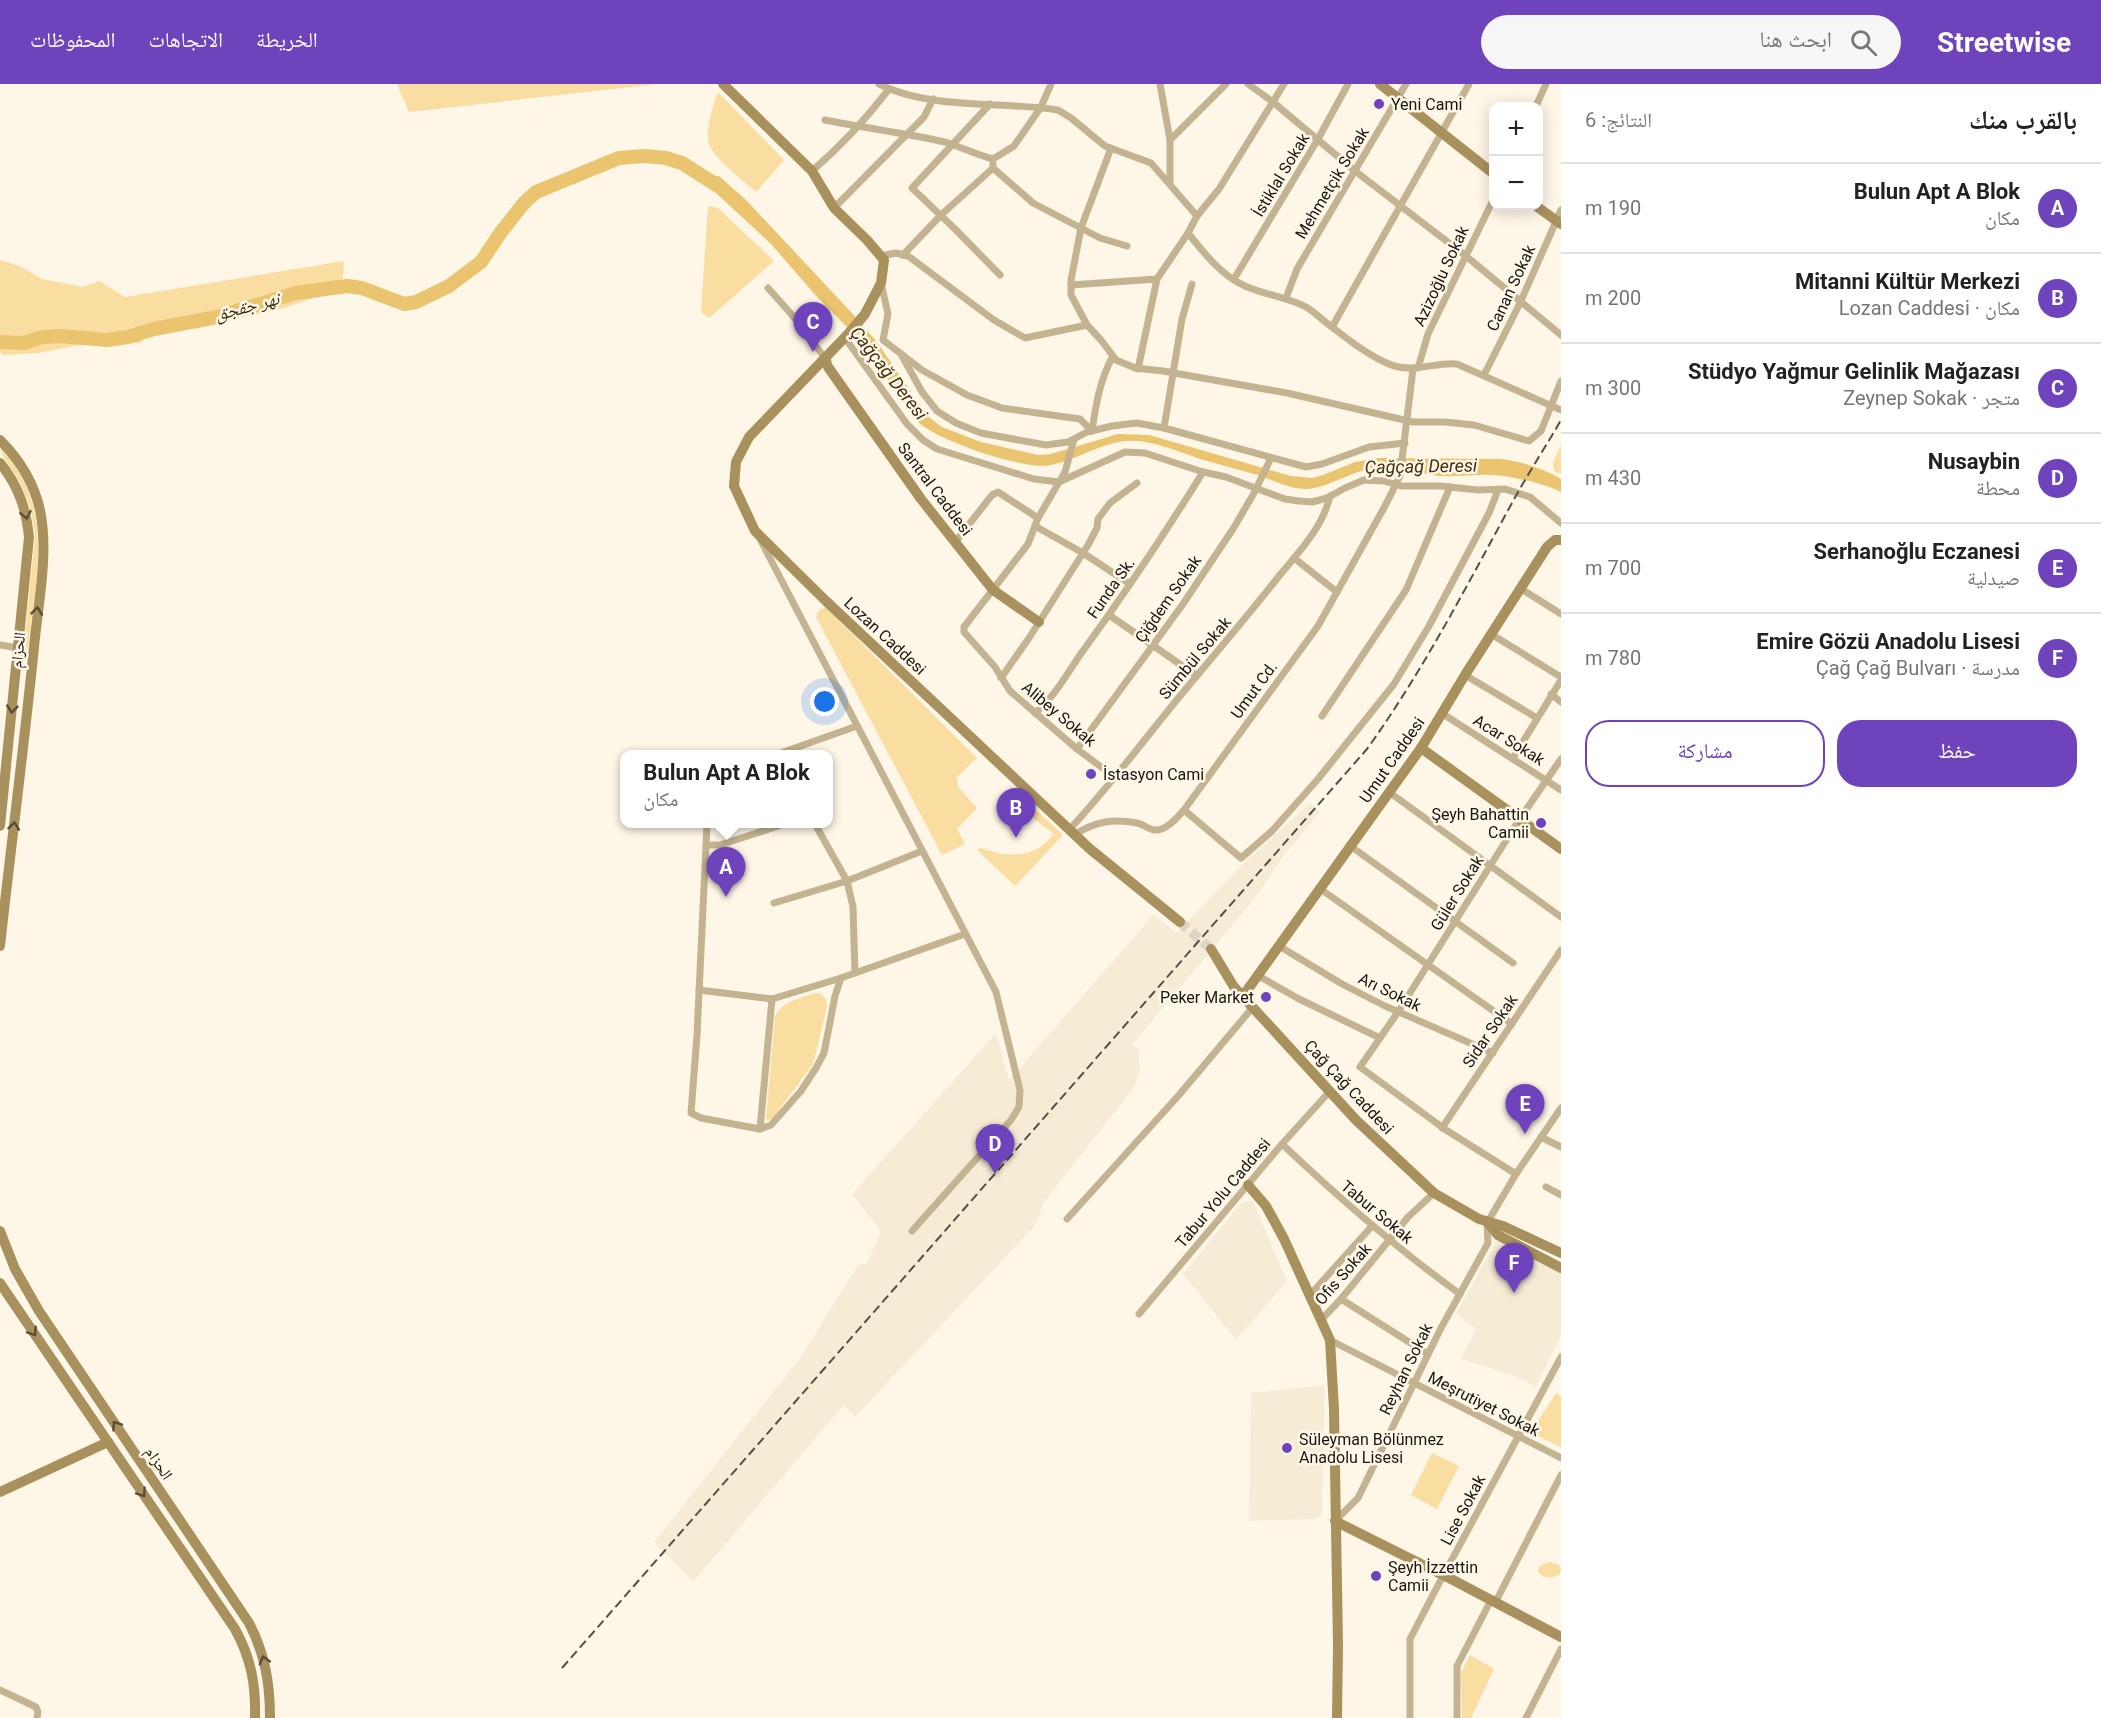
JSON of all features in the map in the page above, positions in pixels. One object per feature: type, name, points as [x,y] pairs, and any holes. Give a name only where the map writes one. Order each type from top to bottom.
[{"type":"main road","points":[[723,84],[812,171],[834,208],[884,260],[881,283]]},
{"type":"main road","points":[[1380,84],[1489,170]]},
{"type":"main road","points":[[1543,210],[1560,218]]},
{"type":"main road","name":"Lozan Caddesi","points":[[881,283],[866,314],[749,436],[736,462],[734,486],[755,531],[1071,832],[1180,922]]},
{"type":"main road","name":"Santral Caddesi","points":[[825,358],[828,367],[888,453],[993,590],[1039,622]]},
{"type":"main road","name":"الحزام","points":[[0,440],[25,471],[36,495],[42,523],[42,560],[33,655],[0,946]]},
{"type":"main road","name":"الحزام","points":[[0,463],[17,488],[26,510],[29,537],[0,823]]},
{"type":"main road","name":"Umut Caddesi","points":[[1243,996],[1421,748],[1547,547],[1556,540],[1561,540]]},
{"type":"main road","points":[[18,650],[33,655]]},
{"type":"main road","points":[[1421,748],[1561,849]]},
{"type":"main road","name":"Çağ Çağ Caddesi","points":[[1211,949],[1234,987],[1356,1120],[1434,1193],[1487,1223]]},
{"type":"main road","points":[[1248,1185],[1266,1206],[1284,1239],[1330,1340],[1334,1408],[1337,1718]]},
{"type":"main road","points":[[1487,1223],[1503,1226],[1561,1253]]},
{"type":"main road","points":[[1487,1223],[1498,1235],[1561,1268]]},
{"type":"main road","name":"الحزام","points":[[0,1231],[15,1269],[39,1311],[249,1623],[267,1670],[270,1686],[270,1718]]},
{"type":"main road","name":"الحزام","points":[[0,1283],[242,1642],[255,1683],[255,1718]]},
{"type":"main road","points":[[0,1492],[108,1442]]},
{"type":"main road","points":[[1335,1521],[1561,1636]]},
{"type":"street","points":[[879,84],[889,89],[933,99],[1058,110],[1111,148],[1151,163],[1197,216]]},
{"type":"street","points":[[825,120],[908,134],[953,145],[976,155],[993,159],[1014,146],[1041,107],[1051,84]]},
{"type":"street","points":[[1160,84],[1170,140],[1170,184]]},
{"type":"street","points":[[1170,140],[1226,84]]},
{"type":"street","points":[[1248,84],[1273,102],[1355,171],[1466,256],[1561,335]]},
{"type":"street","points":[[1138,369],[1157,279],[1197,216],[1219,189],[1284,84]]},
{"type":"street","name":"İstiklal Sokak","points":[[1234,279],[1318,140],[1348,84]]},
{"type":"street","name":"Mehmetçik Sokak","points":[[1286,298],[1297,270],[1406,84]]},
{"type":"street","points":[[1332,327],[1469,84]]},
{"type":"street","points":[[1538,102],[1546,84]]},
{"type":"street","points":[[812,171],[858,127],[889,89]]},
{"type":"street","points":[[834,208],[924,117],[933,99]]},
{"type":"street","points":[[990,104],[912,188],[1000,275]]},
{"type":"street","points":[[1111,148],[1081,228],[1071,295],[1087,326],[1116,360],[1138,369],[1287,393],[1408,421],[1474,425],[1529,441],[1541,431],[1561,381]]},
{"type":"street","points":[[903,255],[941,215],[993,168],[993,159]]},
{"type":"street","points":[[993,168],[1033,203],[1100,238],[1127,246]]},
{"type":"street","name":"Azizoğlu Sokak","points":[[1400,476],[1409,399],[1416,368],[1428,334],[1489,208]]},
{"type":"street","name":"Canan Sokak","points":[[1484,375],[1560,218]]},
{"type":"street","points":[[1188,233],[1208,258],[1234,279],[1245,286],[1286,298],[1308,308],[1367,352],[1390,365],[1416,368],[1444,363],[1457,364],[1561,410]]},
{"type":"street","points":[[880,256],[896,253],[908,256],[994,320],[1025,338],[1087,326]]},
{"type":"street","points":[[1071,285],[1157,279]]},
{"type":"street","points":[[881,283],[888,314],[883,340],[922,370],[967,395],[1002,408],[1080,419],[1092,431]]},
{"type":"street","points":[[1164,428],[1182,319],[1192,284]]},
{"type":"street","points":[[768,288],[825,358]]},
{"type":"street","points":[[847,335],[907,423],[923,440],[937,449],[1034,479],[1059,482],[1125,452],[1145,453],[1203,472],[1258,485],[1285,499],[1299,501],[1312,502],[1364,480],[1478,490],[1505,489],[1530,497],[1561,523]]},
{"type":"street","points":[[901,354],[921,392],[937,411],[956,423],[981,433],[1046,445],[1068,442],[1092,431],[1112,426],[1137,423],[1164,428],[1270,461],[1306,467],[1322,464],[1369,447],[1405,443]]},
{"type":"street","points":[[1092,431],[1097,397],[1105,369],[1113,356]]},
{"type":"street","name":"Alibey Sokak","points":[[1074,439],[1065,472],[1038,518],[1028,544],[964,627],[964,632],[995,667],[1010,691],[1077,749],[1116,778]]},
{"type":"street","name":"Çiğdem Sokak","points":[[1077,749],[1153,645],[1233,529],[1270,461]]},
{"type":"street","name":"Funda Sk.","points":[[1035,713],[1053,693],[1109,615],[1203,472]]},
{"type":"street","name":"Umut Cd.","points":[[1071,832],[1106,820],[1139,823],[1153,830],[1162,829],[1174,821],[1317,626],[1400,476]]},
{"type":"street","points":[[1001,678],[1083,553],[1097,528],[1098,519],[1110,503],[1137,483]]},
{"type":"street","points":[[1322,716],[1406,590],[1450,487]]},
{"type":"street","points":[[1184,810],[1241,858],[1272,831],[1318,779],[1394,684],[1435,616],[1489,513],[1498,489]]},
{"type":"street","points":[[956,542],[992,495],[998,492],[1038,518]]},
{"type":"street","name":"Sümbül Sokak","points":[[1071,832],[1312,534],[1328,508],[1330,496]]},
{"type":"street","points":[[1035,526],[1083,553],[1130,584]]},
{"type":"street","points":[[755,531],[996,992],[1020,1090],[1018,1107],[1011,1120],[912,1231]]},
{"type":"street","points":[[1293,558],[1337,592]]},
{"type":"street","points":[[1520,588],[1561,614]]},
{"type":"street","points":[[1109,615],[1197,676]]},
{"type":"street","points":[[1491,634],[1561,678],[1513,758]]},
{"type":"street","points":[[0,645],[18,650]]},
{"type":"street","points":[[1465,675],[1537,718]]},
{"type":"street","points":[[1551,694],[1561,702]]},
{"type":"street","name":"Acar Sokak","points":[[1443,714],[1561,790]]},
{"type":"street","points":[[791,750],[857,726]]},
{"type":"street","name":"Güler Sokak","points":[[1442,1128],[1360,1066],[1398,1012],[1519,820],[1561,759]]},
{"type":"street","points":[[1389,792],[1561,918]]},
{"type":"street","points":[[707,828],[691,1113],[701,1118],[760,1129],[771,1125],[816,1068],[824,1053],[835,996],[842,978]]},
{"type":"street","points":[[706,845],[720,845],[772,828]]},
{"type":"street","points":[[817,828],[847,881],[853,907],[855,973]]},
{"type":"street","points":[[1349,846],[1513,963]]},
{"type":"street","points":[[774,903],[847,881],[922,851]]},
{"type":"street","points":[[1319,888],[1512,1024]]},
{"type":"street","points":[[699,990],[772,999],[842,978],[965,934]]},
{"type":"street","name":"Arı Sokak","points":[[1279,946],[1342,984],[1398,1012],[1492,1053]]},
{"type":"street","name":"Sidar Sokak","points":[[1442,1128],[1561,950]]},
{"type":"street","points":[[1257,975],[1299,999],[1380,1038]]},
{"type":"street","points":[[760,1129],[772,999]]},
{"type":"street","points":[[1067,1219],[1179,1095],[1253,1006]]},
{"type":"street","name":"Tabur Yolu Caddesi","points":[[1139,1314],[1282,1144],[1330,1091]]},
{"type":"street","points":[[1487,1223],[1516,1174],[1561,1108]]},
{"type":"street","points":[[1442,1128],[1516,1174]]},
{"type":"street","points":[[1541,1137],[1561,1147]]},
{"type":"street","name":"Tabur Sokak","points":[[1282,1144],[1372,1226],[1460,1294]]},
{"type":"street","points":[[1546,1188],[1561,1195]]},
{"type":"street","name":"Ofis Sokak","points":[[1321,1320],[1408,1217],[1434,1193]]},
{"type":"street","name":"Reyhan Sokak","points":[[1335,1521],[1358,1498],[1428,1354],[1488,1243],[1487,1223]]},
{"type":"street","points":[[1310,1295],[1372,1226]]},
{"type":"street","points":[[1341,1299],[1428,1354]]},
{"type":"street","name":"Meşrutiyet Sokak","points":[[1330,1340],[1561,1458]]},
{"type":"street","name":"Lise Sokak","points":[[1410,1718],[1410,1639],[1561,1357]]},
{"type":"street","points":[[1457,1718],[1457,1666],[1561,1475]]},
{"type":"street","points":[[1526,1718],[1561,1649]]},
{"type":"street","points":[[0,1690],[36,1707],[39,1712],[37,1718]]},
{"type":"shaded area","points":[[397,84],[658,84],[409,112]]},
{"type":"shaded area","points":[[718,92],[784,160],[756,192],[723,163],[709,144],[709,125]]},
{"type":"shaded area","points":[[708,206],[718,208],[774,261],[709,318],[701,312]]},
{"type":"shaded area","points":[[0,260],[20,266],[42,279],[83,287],[99,281],[125,297],[344,261],[342,288],[276,310],[140,336],[142,343],[84,344],[39,353],[4,355],[0,352]]},
{"type":"shaded area","points":[[1561,445],[1561,474],[1554,471],[1553,462]]},
{"type":"shaded area","points":[[0,447],[18,470],[29,494],[36,518],[37,568],[26,650],[24,648],[35,535],[25,495]]},
{"type":"shaded area","points":[[826,608],[977,758],[957,777],[958,787],[977,808],[957,829],[965,844],[942,855],[816,617],[820,609]]},
{"type":"shaded area","points":[[1017,792],[1063,835],[1015,886],[977,850],[980,848],[1001,853],[1020,854],[1037,848],[1054,834],[1034,819],[1033,814],[1015,794]]},
{"type":"shaded area","points":[[1310,803],[1320,812],[1281,859],[1256,897],[1132,1045],[1139,1050],[1140,1073],[1133,1089],[1044,1202],[1035,1226],[855,1417],[844,1405],[693,1582],[654,1542],[800,1358],[858,1265],[867,1263],[881,1231],[852,1194],[996,1033],[1009,1080],[1154,914],[1176,933],[1245,862]]},
{"type":"shaded area","points":[[816,993],[826,999],[827,1007],[813,1064],[772,1119],[768,1120],[766,1119],[775,1016],[787,1003]]},
{"type":"shaded area","points":[[1243,1201],[1253,1201],[1287,1281],[1236,1340],[1183,1274]]},
{"type":"shaded area","points":[[1497,1239],[1561,1273],[1561,1335],[1536,1387],[1512,1375],[1461,1359],[1476,1329],[1456,1314]]},
{"type":"shaded area","name":"Süleyman Bölünmez Anadolu Lisesi","points":[[1325,1385],[1322,1514],[1316,1519],[1249,1521],[1251,1393]]},
{"type":"shaded area","points":[[1556,1393],[1561,1396],[1561,1447],[1536,1435],[1535,1426]]},
{"type":"shaded area","points":[[1432,1453],[1459,1466],[1437,1509],[1411,1495]]},
{"type":"shaded area","points":[[1550,1562],[1559,1565],[1561,1569],[1560,1574],[1549,1578],[1538,1572],[1539,1566]]},
{"type":"shaded area","points":[[1470,1655],[1494,1669],[1471,1718],[1462,1718],[1461,1673]]},
{"type":"water","name":"Çağçağ Deresi","points":[[703,176],[719,176],[746,200],[877,342],[930,418],[942,427],[981,442],[1038,455],[1051,454],[1118,434],[1149,435],[1291,476],[1312,478],[1355,462],[1379,458],[1502,459],[1532,466],[1561,479],[1561,492],[1537,483],[1507,477],[1441,476],[1382,467],[1357,472],[1326,485],[1303,489],[1162,446],[1138,441],[1116,443],[1062,462],[1039,466],[1004,459],[963,446],[919,423],[860,340],[818,298],[771,244],[715,192]]},
{"type":"waterway","name":"نهر جقجق","points":[[0,342],[24,343],[42,337],[60,336],[107,340],[128,337],[154,329],[217,317],[296,293],[347,286],[362,288],[404,304],[416,302],[449,286],[481,262],[501,232],[536,192],[619,158],[645,156],[666,158],[682,163],[718,186]]},
{"type":"tunnel","points":[[1180,922],[1211,949]]},
{"type":"railway","points":[[562,1668],[1367,749],[1425,659],[1561,420]]},
{"type":"place","name":"Yeni Cami","points":[[1379,104]]},
{"type":"place","name":"Stüdyo Yağmur Gelinlik Mağazası","points":[[813,352]]},
{"type":"place","name":"İstasyon Cami","points":[[1091,774]]},
{"type":"place","name":"Şeyh Bahattin Camii","points":[[1541,823]]},
{"type":"place","name":"Mitanni Kültür Merkezi","points":[[1016,838]]},
{"type":"place","name":"Bulun Apt A Blok","points":[[726,897]]},
{"type":"place","name":"Peker Market","points":[[1266,997]]},
{"type":"place","name":"Serhanoğlu Eczanesi","points":[[1525,1134]]},
{"type":"place","name":"Nusaybin","points":[[995,1174]]},
{"type":"place","name":"Emire Gözü Anadolu Lisesi","points":[[1514,1293]]},
{"type":"place","name":"Süleyman Bölünmez Anadolu Lisesi","points":[[1287,1448]]},
{"type":"place","name":"Şeyh İzzettin Camii","points":[[1376,1576]]}]
